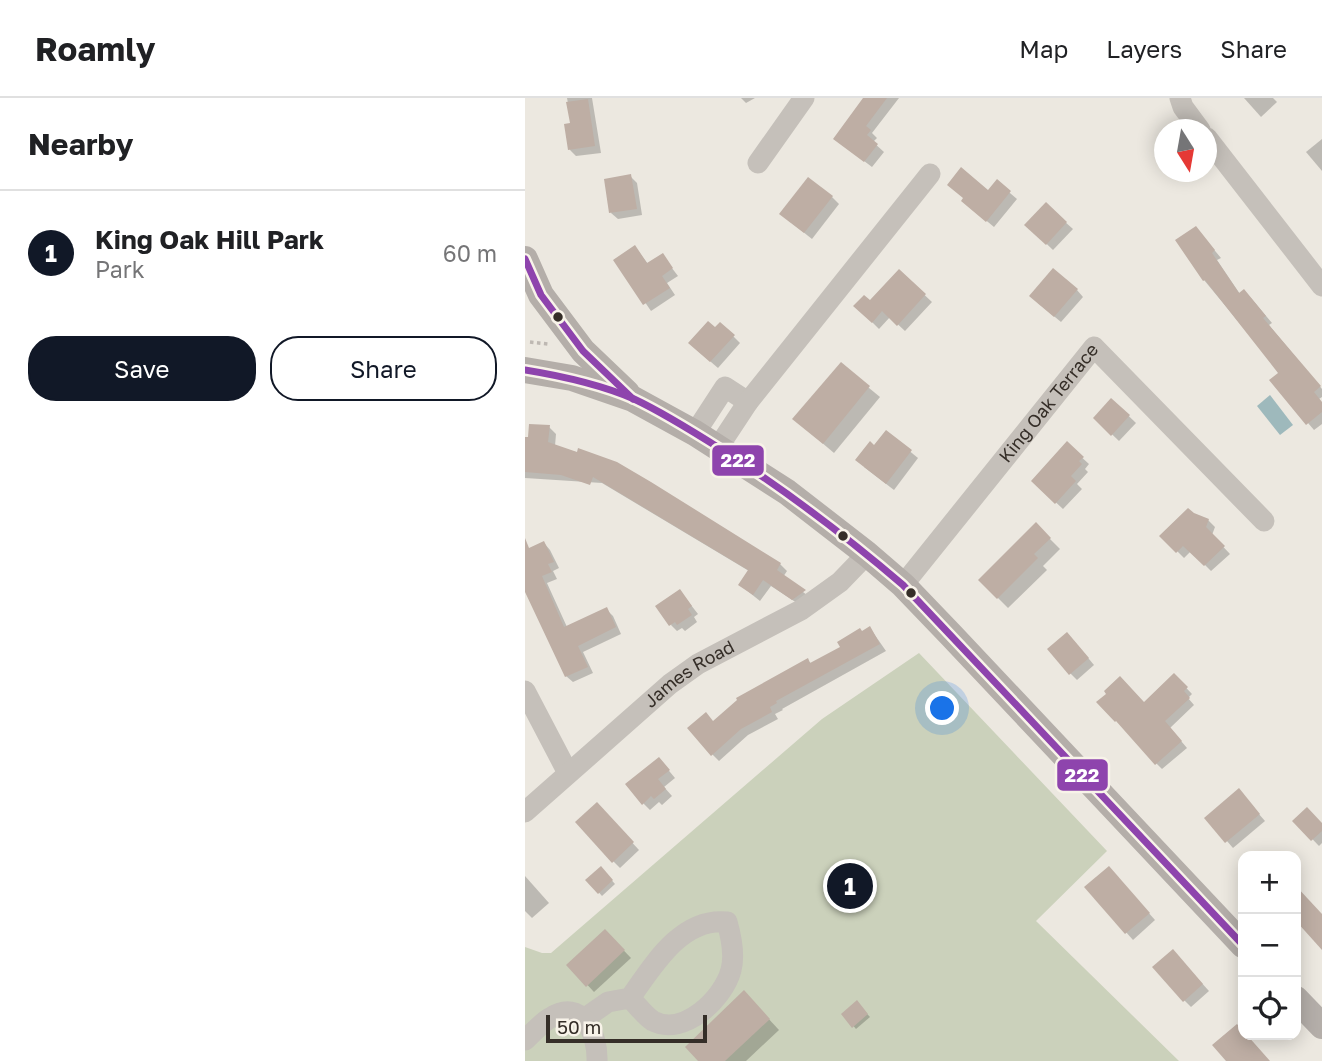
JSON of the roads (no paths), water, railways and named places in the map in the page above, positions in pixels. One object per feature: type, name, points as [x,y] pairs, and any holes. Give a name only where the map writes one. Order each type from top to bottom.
[{"type":"main road","points":[[525,259],[541,295],[583,351],[633,399]]},
{"type":"main road","points":[[525,370],[572,378],[633,399],[695,433],[787,492],[867,554],[903,585],[1044,731],[1238,940]]},
{"type":"street","points":[[758,163],[804,98]]},
{"type":"street","points":[[1180,98],[1192,119]]},
{"type":"street","points":[[1217,152],[1322,286]]},
{"type":"street","points":[[717,449],[748,401],[930,174]]},
{"type":"street","name":"King Oak Terrace","points":[[903,585],[1094,347],[1264,521]]},
{"type":"street","points":[[695,433],[725,387],[748,401]]},
{"type":"street","name":"James Road","points":[[525,812],[670,684],[698,664],[801,610],[840,582],[867,554]]},
{"type":"street","points":[[525,691],[568,773]]},
{"type":"street","points":[[586,1018],[608,1002],[631,998],[663,952],[677,940],[712,922],[727,922],[731,937],[732,966],[728,980],[721,991],[696,1015],[687,1021],[662,1024],[652,1020],[631,998]]},
{"type":"street","points":[[525,1040],[550,1017],[563,1012],[575,1013],[586,1018],[594,1040],[597,1061]]},
{"type":"water","points":[[1270,395],[1293,425],[1280,435],[1257,406]]},
{"type":"place","name":"King Oak Hill Park","points":[[850,886]]}]
